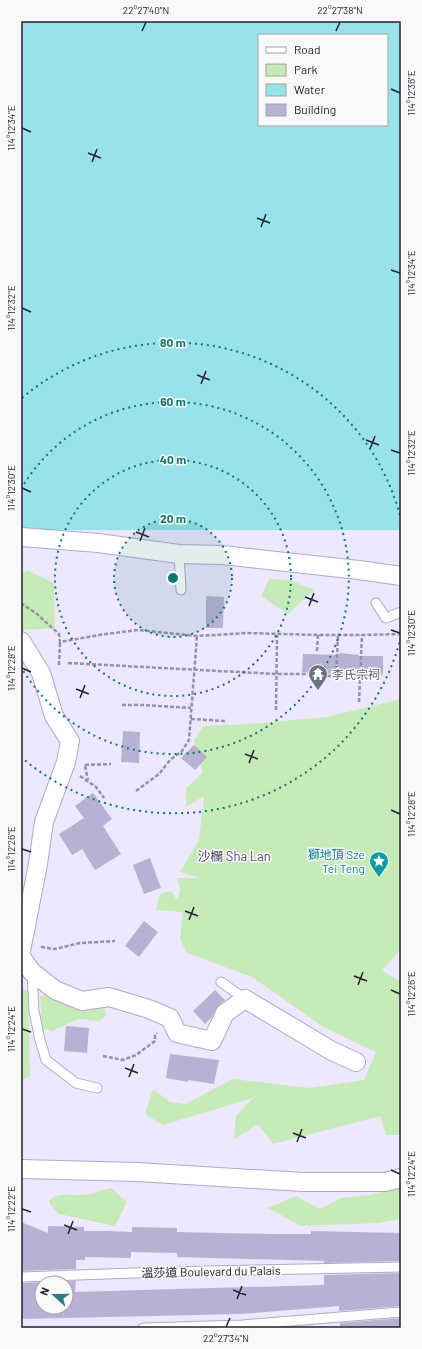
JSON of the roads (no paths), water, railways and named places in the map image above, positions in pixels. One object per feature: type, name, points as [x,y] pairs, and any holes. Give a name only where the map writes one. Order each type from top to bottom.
[{"type":"street","points":[[21,537],[98,543],[180,554],[222,555],[401,576]]},
{"type":"street","points":[[21,641],[41,673],[54,716],[70,741],[64,766],[44,822],[22,951],[32,972],[55,990],[82,1001],[109,997],[149,1009],[170,1018],[177,1033],[212,1041],[225,1013],[245,999],[332,1051],[356,1062]]},
{"type":"street","points":[[21,1168],[137,1172],[303,1182],[385,1182],[401,1178]]},
{"type":"lane","points":[[180,554],[181,590]]},
{"type":"lane","points":[[376,603],[386,618],[401,612]]},
{"type":"lane","points":[[32,972],[34,1011],[46,1060],[76,1083],[97,1088]]},
{"type":"lane","points":[[222,982],[245,999]]},
{"type":"lane","name":"溫莎道 Boulevard du Palais","points":[[21,1277],[162,1272],[401,1267]]},
{"type":"lane","points":[[143,1328],[242,1325],[401,1312]]},
{"type":"water","points":[[21,21],[401,21],[401,530],[21,530]]},
{"type":"place","name":"李氏宗祠","points":[[318,691]]},
{"type":"place","name":"獅地頂 Sze Tei Teng","points":[[379,878]]},
{"type":"district","name":"沙欄 Sha Lan","points":[[234,856]]}]
